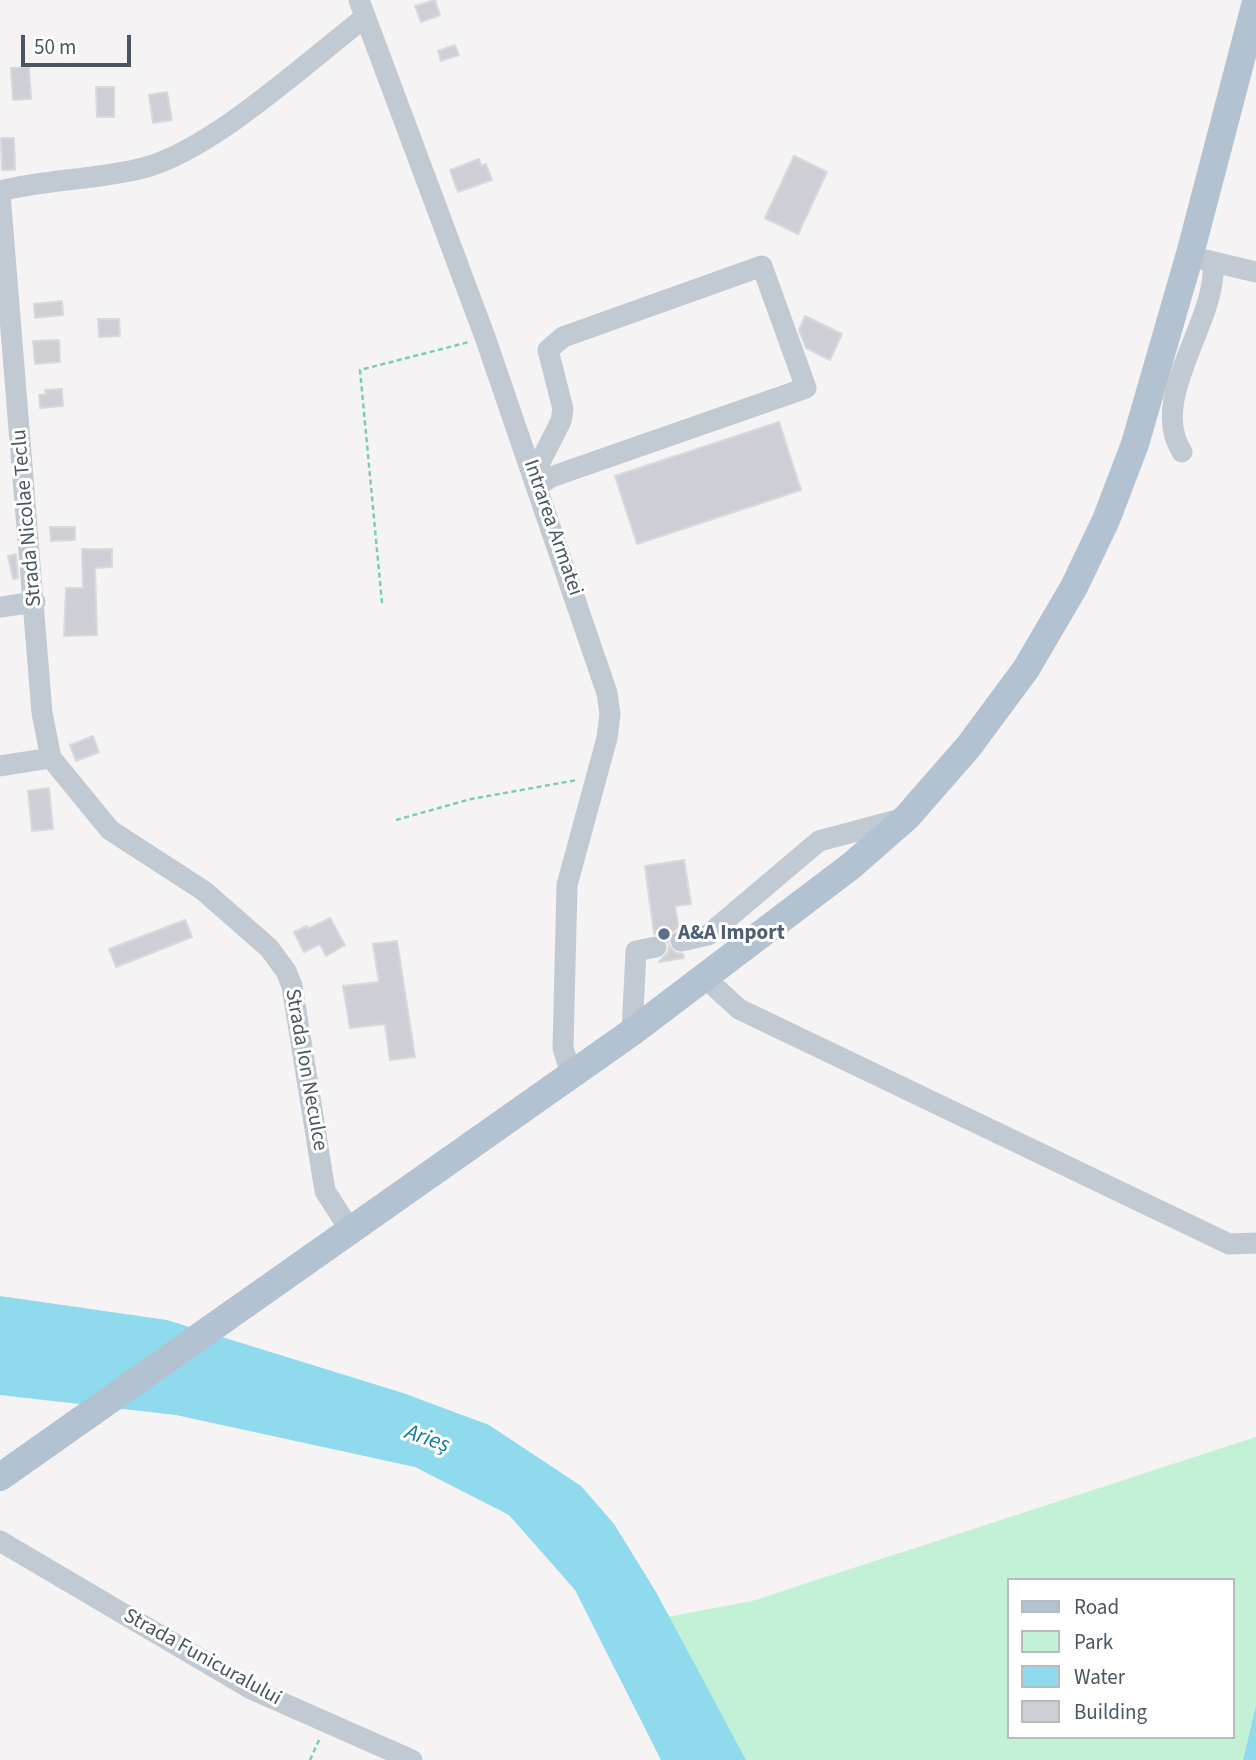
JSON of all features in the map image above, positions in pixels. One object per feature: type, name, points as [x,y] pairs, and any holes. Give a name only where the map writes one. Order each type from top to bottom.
[{"type":"main road","points":[[0,1477],[632,1032],[852,866],[907,817],[969,746],[1026,669],[1074,587],[1106,520],[1201,259],[1256,2]]},
{"type":"street","name":"Strada Nicolae Teclu","points":[[51,758],[42,713],[0,192],[26,184],[144,167],[194,146],[362,9]]},
{"type":"street","name":"Intrarea Armatei","points":[[362,9],[485,337],[607,693],[610,714],[597,784],[567,886],[563,1048],[571,1074]]},
{"type":"street","points":[[1182,452],[1174,439],[1174,410],[1180,378],[1210,303],[1201,259],[1256,272]]},
{"type":"street","points":[[762,266],[806,388],[535,481],[561,421],[563,409],[548,350],[563,337],[762,266]]},
{"type":"street","points":[[0,607],[35,602]]},
{"type":"street","points":[[0,766],[51,758]]},
{"type":"street","name":"Strada Ion Neculce","points":[[51,758],[110,830],[204,891],[269,948],[286,971],[292,986],[325,1191],[350,1230]]},
{"type":"street","points":[[681,941],[708,935],[819,841],[907,817]]},
{"type":"street","points":[[632,1032],[636,951],[656,947]]},
{"type":"street","points":[[704,977],[739,1009],[1229,1244],[1256,1243]]},
{"type":"street","name":"Strada Funicuralului","points":[[0,1541],[251,1689],[412,1760]]},
{"type":"path","points":[[382,603],[360,370],[485,337]]},
{"type":"path","points":[[396,820],[471,799],[574,779],[597,784]]},
{"type":"path","points":[[310,1760],[327,1723]]},
{"type":"green space","points":[[1256,1437],[1256,1705],[1243,1760],[746,1760],[667,1617],[752,1601]]},
{"type":"water","name":"Arieș","points":[[0,1296],[167,1320],[403,1393],[489,1425],[581,1486],[614,1524],[656,1592],[746,1760],[661,1760],[575,1590],[509,1515],[415,1467],[176,1415],[0,1395]]},
{"type":"water","points":[[1256,1705],[1256,1760],[1243,1760]]},
{"type":"building","points":[[435,0],[440,15],[421,22],[415,6]]},
{"type":"building","points":[[455,45],[459,55],[441,61],[438,51]]},
{"type":"building","points":[[29,67],[31,99],[13,100],[11,68]]},
{"type":"building","points":[[96,87],[114,87],[114,117],[97,117]]},
{"type":"building","points":[[167,92],[172,120],[153,123],[149,95]]},
{"type":"building","points":[[1,138],[14,138],[15,170],[2,170]]},
{"type":"building","points":[[794,156],[827,172],[798,234],[765,218]]},
{"type":"building","points":[[479,159],[481,166],[486,164],[492,180],[458,192],[450,170]]},
{"type":"building","points":[[62,301],[63,315],[35,318],[34,304]]},
{"type":"building","points":[[805,316],[842,334],[830,360],[806,348],[799,330]]},
{"type":"building","points":[[98,319],[119,319],[120,336],[99,337]]},
{"type":"building","points":[[59,340],[60,362],[35,364],[33,341]]},
{"type":"building","points":[[62,389],[63,406],[40,408],[39,395],[46,394],[45,390]]},
{"type":"building","points":[[779,422],[801,490],[637,544],[615,476]]},
{"type":"building","points":[[50,527],[75,527],[75,540],[51,541]]},
{"type":"building","points":[[82,549],[112,549],[112,567],[95,568],[97,635],[64,636],[66,588],[83,588]]},
{"type":"building","points":[[16,554],[18,578],[13,579],[8,556]]},
{"type":"building","points":[[93,736],[99,752],[76,761],[70,745]]},
{"type":"building","points":[[49,788],[53,829],[32,831],[28,791]]},
{"type":"building","points":[[684,860],[691,904],[675,906],[679,928],[672,932],[668,943],[661,935],[654,934],[645,866]]},
{"type":"building","points":[[330,918],[345,945],[326,956],[320,944],[304,952],[294,932],[307,926],[308,929]]},
{"type":"building","points":[[185,920],[192,937],[116,967],[109,949]]},
{"type":"building","points":[[397,941],[415,1057],[390,1060],[385,1024],[350,1028],[343,986],[379,982],[373,944]]},
{"type":"building","points":[[669,945],[676,953],[683,954],[684,958],[659,962],[668,952]]},
{"type":"place","name":"A&A Import","points":[[664,934]]}]
